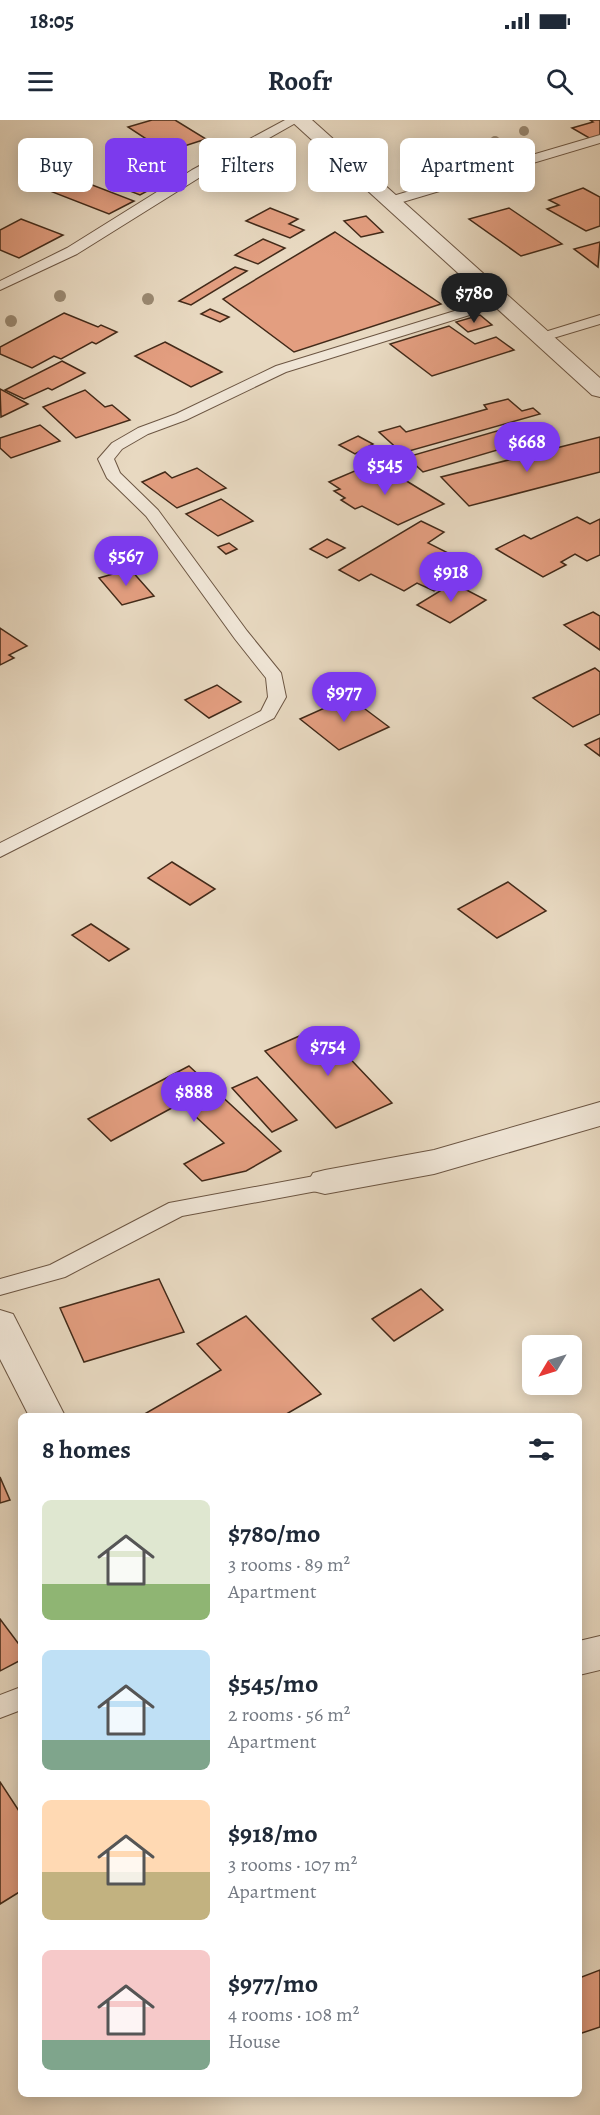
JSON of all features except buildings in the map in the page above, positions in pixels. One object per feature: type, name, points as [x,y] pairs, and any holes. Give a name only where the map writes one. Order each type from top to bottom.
[{"type":"street","points":[[300,120],[355,172],[391,201],[600,390]]},
{"type":"street","points":[[325,1182],[434,1162],[600,1114]]},
{"type":"street","points":[[0,1324],[45,1413]]},
{"type":"street","points":[[582,1657],[600,1653]]},
{"type":"lane","points":[[0,286],[72,251],[197,173],[295,120]]},
{"type":"lane","points":[[391,201],[600,140]]},
{"type":"lane","points":[[0,851],[268,714],[277,697],[275,676],[241,634],[152,513],[113,475],[106,459],[117,446],[143,431],[191,412],[281,369],[500,301]]},
{"type":"lane","points":[[540,338],[600,319]]},
{"type":"lane","points":[[0,1287],[57,1271],[177,1209],[325,1182]]},
{"type":"lane","points":[[0,1707],[18,1699]]}]
